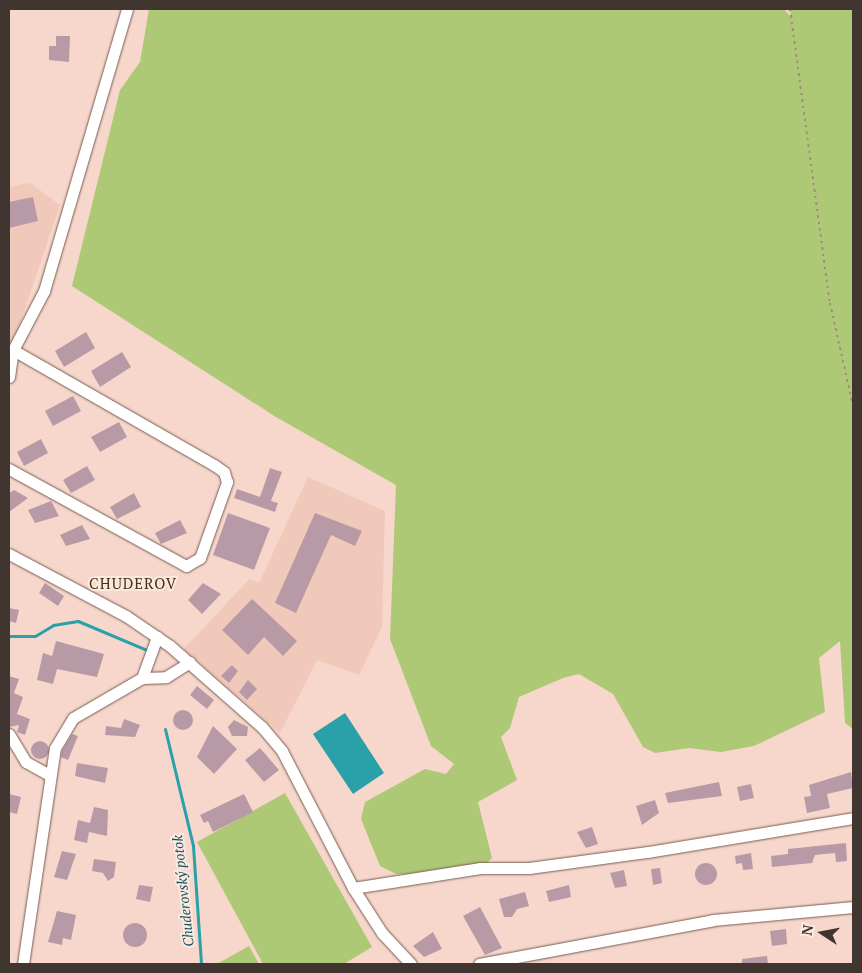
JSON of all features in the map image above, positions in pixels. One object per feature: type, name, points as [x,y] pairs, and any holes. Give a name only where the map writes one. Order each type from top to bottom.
[{"type":"street","points":[[9,377],[13,350],[44,291],[127,9]]},
{"type":"street","points":[[9,469],[186,566],[200,558],[227,482],[224,472],[13,350]]},
{"type":"street","points":[[9,554],[190,662],[262,727],[282,751],[353,888],[382,933],[411,964]]},
{"type":"street","points":[[148,678],[148,662],[155,642]]},
{"type":"street","points":[[23,964],[49,775],[65,726],[148,678],[166,677],[190,662]]},
{"type":"street","points":[[9,734],[26,762],[49,775]]},
{"type":"street","points":[[353,888],[480,868],[529,868],[648,852],[853,818]]},
{"type":"street","points":[[479,964],[713,920],[853,907]]},
{"type":"path","points":[[790,9],[830,304],[853,406]]},
{"type":"shaded area","points":[[30,183],[60,205],[9,356],[9,187]]},
{"type":"shaded area","points":[[308,477],[385,511],[382,627],[359,675],[317,660],[280,733],[184,649],[249,579],[259,583]]},
{"type":"green space","points":[[149,9],[784,9],[790,16],[791,9],[853,9],[853,729],[845,723],[840,641],[819,658],[825,712],[754,746],[721,752],[689,748],[655,753],[643,747],[613,694],[579,674],[563,678],[519,697],[510,728],[501,737],[517,780],[478,802],[492,858],[484,866],[418,874],[396,874],[380,866],[361,819],[365,802],[425,769],[446,774],[454,764],[431,746],[390,639],[396,485],[276,417],[72,286],[120,90],[140,62]]},
{"type":"green space","points":[[285,793],[372,947],[344,964],[263,964],[197,842]]},
{"type":"green space","points":[[249,946],[259,964],[217,964]]},
{"type":"water","points":[[345,713],[384,773],[353,794],[313,734]]},
{"type":"building","points":[[56,36],[70,36],[69,62],[49,60],[49,46],[56,46]]},
{"type":"building","points":[[33,197],[38,221],[9,228],[9,202]]},
{"type":"building","points":[[86,332],[95,348],[64,367],[55,351]]},
{"type":"building","points":[[122,352],[131,367],[100,387],[91,371]]},
{"type":"building","points":[[73,396],[81,411],[53,426],[45,411]]},
{"type":"building","points":[[119,422],[127,437],[100,452],[91,437]]},
{"type":"building","points":[[41,439],[48,453],[24,466],[17,452]]},
{"type":"building","points":[[87,466],[95,480],[71,493],[63,480]]},
{"type":"building","points":[[270,468],[282,472],[271,501],[278,503],[275,512],[234,498],[237,489],[260,497]]},
{"type":"building","points":[[14,490],[28,498],[9,512],[9,493]]},
{"type":"building","points":[[134,493],[141,507],[117,519],[110,507]]},
{"type":"building","points":[[51,501],[59,516],[35,523],[28,510]]},
{"type":"building","points":[[228,513],[270,528],[254,570],[213,555]]},
{"type":"building","points":[[315,513],[362,531],[355,546],[331,535],[296,613],[275,603]]},
{"type":"building","points":[[180,520],[187,533],[161,544],[155,533]]},
{"type":"building","points":[[82,525],[90,539],[66,546],[60,535]]},
{"type":"building","points":[[45,583],[64,596],[58,606],[39,593]]},
{"type":"building","points":[[203,583],[221,594],[202,614],[188,600]]},
{"type":"building","points":[[252,599],[297,641],[283,656],[264,637],[248,655],[222,630]]},
{"type":"building","points":[[9,608],[19,610],[16,623],[9,621]]},
{"type":"building","points":[[56,641],[104,654],[97,677],[57,669],[53,684],[37,680],[43,653],[52,656]]},
{"type":"building","points":[[232,665],[238,671],[229,683],[221,676]]},
{"type":"building","points":[[9,676],[19,679],[14,693],[23,697],[17,714],[30,719],[25,735],[17,732],[19,725],[9,727]]},
{"type":"building","points":[[248,680],[257,689],[247,700],[239,692]]},
{"type":"building","points":[[197,686],[214,700],[207,709],[190,695]]},
{"type":"building","points":[[183,710],[190,713],[193,720],[190,727],[183,730],[176,727],[173,720],[176,713]]},
{"type":"building","points":[[124,719],[140,725],[135,737],[105,735],[106,726],[121,728]]},
{"type":"building","points":[[234,720],[248,727],[247,736],[232,736],[228,727]]},
{"type":"building","points":[[213,726],[237,749],[214,774],[197,757]]},
{"type":"building","points":[[72,734],[78,736],[68,760],[61,757],[62,751]]},
{"type":"building","points":[[40,741],[46,744],[49,750],[46,756],[40,759],[34,756],[31,750],[34,744]]},
{"type":"building","points":[[260,748],[279,770],[264,782],[245,760]]},
{"type":"building","points":[[77,763],[108,768],[105,783],[75,776]]},
{"type":"building","points":[[851,772],[853,788],[827,794],[830,808],[807,813],[804,797],[811,796],[809,785]]},
{"type":"building","points":[[719,782],[722,796],[668,803],[665,793]]},
{"type":"building","points":[[751,784],[754,798],[740,801],[737,787]]},
{"type":"building","points":[[9,794],[21,797],[17,814],[9,812]]},
{"type":"building","points":[[244,794],[253,812],[213,832],[208,821],[204,823],[200,815]]},
{"type":"building","points":[[655,800],[659,813],[642,825],[636,806]]},
{"type":"building","points":[[94,807],[108,810],[107,836],[89,832],[87,843],[74,840],[78,820],[90,823]]},
{"type":"building","points":[[592,827],[598,844],[586,848],[577,832]]},
{"type":"building","points":[[846,843],[847,861],[836,862],[835,853],[815,855],[812,863],[772,867],[771,856],[788,854],[788,849]]},
{"type":"building","points":[[62,851],[76,854],[67,880],[54,877]]},
{"type":"building","points":[[751,853],[753,869],[743,870],[742,863],[736,864],[735,856]]},
{"type":"building","points":[[94,859],[116,862],[114,877],[108,881],[103,873],[92,871]]},
{"type":"building","points":[[706,863],[714,866],[717,874],[714,882],[706,885],[698,882],[695,874],[698,866]]},
{"type":"building","points":[[660,868],[662,883],[653,885],[651,869]]},
{"type":"building","points":[[624,870],[627,886],[615,888],[610,873]]},
{"type":"building","points":[[139,885],[153,887],[150,902],[136,899]]},
{"type":"building","points":[[569,885],[571,897],[549,902],[546,891]]},
{"type":"building","points":[[525,892],[529,906],[517,909],[512,917],[504,917],[499,899]]},
{"type":"building","points":[[480,907],[502,948],[485,955],[463,916]]},
{"type":"building","points":[[57,911],[76,915],[71,940],[63,938],[62,945],[48,942]]},
{"type":"building","points":[[135,923],[140,924],[146,930],[146,940],[140,946],[135,947],[130,946],[124,940],[123,935],[124,930],[130,924]]},
{"type":"building","points":[[786,929],[787,944],[772,946],[770,931]]},
{"type":"building","points":[[433,932],[442,949],[424,957],[413,946]]},
{"type":"building","points":[[767,956],[768,964],[742,964],[742,959]]},
{"type":"waterway","name":"Chuderovský potok","points":[[9,636],[35,636],[53,625],[78,621],[147,650]]},
{"type":"waterway","name":"Chuderovský potok","points":[[165,729],[193,846],[201,964]]},
{"type":"district","name":"CHUDEROV","points":[[133,584]]}]
